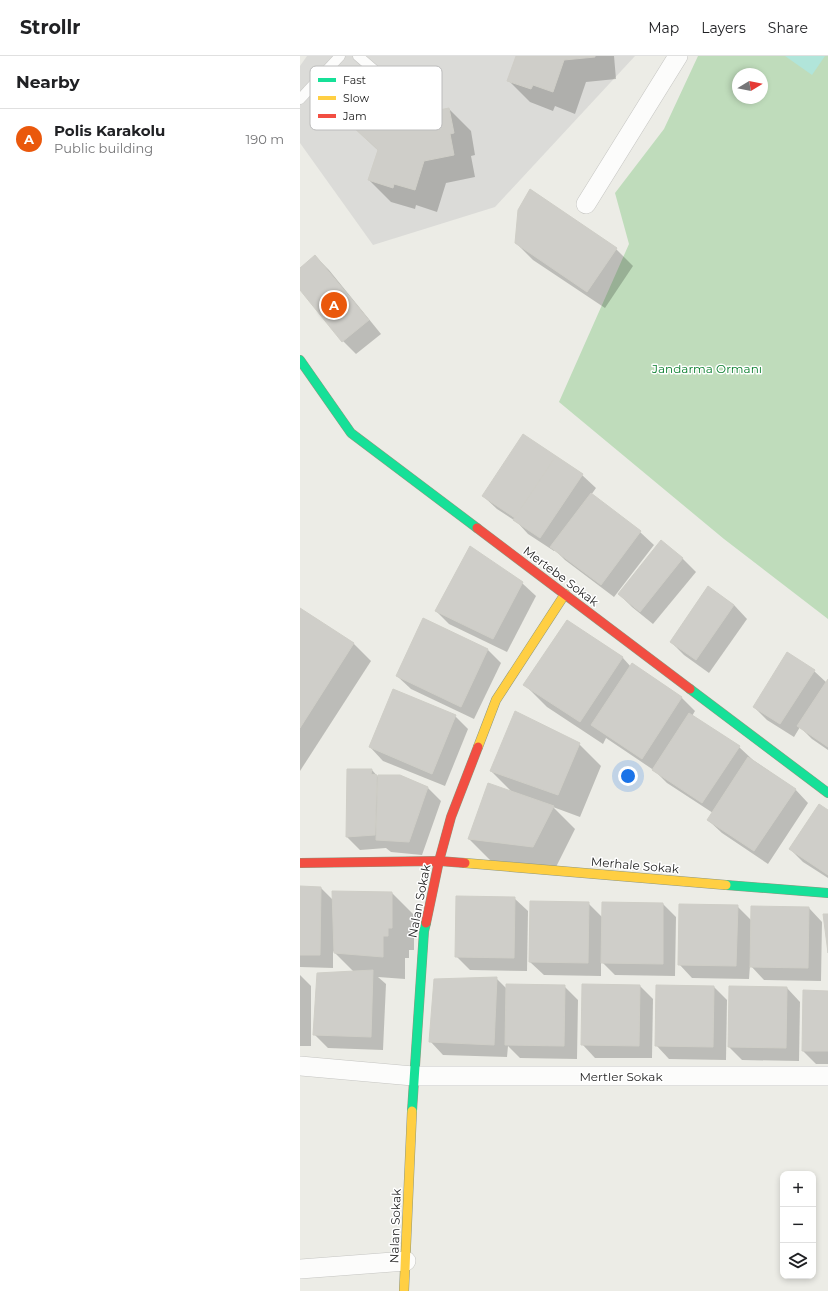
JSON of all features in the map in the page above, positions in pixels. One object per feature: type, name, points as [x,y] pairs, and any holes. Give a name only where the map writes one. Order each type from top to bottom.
[{"type":"street","points":[[586,204],[678,56]]},
{"type":"street","name":"Mertebe Sokak","points":[[300,360],[351,433],[828,793]]},
{"type":"street","name":"Nalan Sokak","points":[[404,1291],[413,1076],[424,930],[439,861],[451,817],[496,700],[565,594]]},
{"type":"street","name":"Merhale Sokak","points":[[300,863],[439,861],[828,893]]},
{"type":"street","name":"Mertler Sokak","points":[[300,1066],[413,1076],[828,1076]]},
{"type":"street","points":[[300,1269],[406,1261]]},
{"type":"lane","points":[[331,66],[340,56]]},
{"type":"lane","points":[[358,56],[370,66]]},
{"type":"lane","points":[[300,99],[310,88]]},
{"type":"shaded area","points":[[307,56],[635,56],[495,207],[373,245],[300,143],[300,66]]},
{"type":"shaded area","points":[[785,56],[825,56],[812,75]]},
{"type":"green space","name":"Jandarma Ormanı","points":[[698,56],[828,56],[828,619],[724,539],[559,402],[629,244],[615,193],[664,129]]},
{"type":"building","points":[[516,56],[595,57],[564,60],[553,92],[533,85],[531,89],[507,81]]},
{"type":"building","points":[[449,108],[454,133],[450,134],[454,155],[424,161],[415,190],[394,184],[393,188],[368,180],[378,150],[356,130],[442,130],[442,109]]},
{"type":"building","points":[[530,189],[617,248],[587,292],[515,243],[518,210]]},
{"type":"building","points":[[315,255],[369,320],[342,342],[300,290],[300,268]]},
{"type":"building","points":[[523,434],[556,456],[515,518],[482,496]]},
{"type":"building","points":[[556,456],[583,474],[540,538],[513,520]]},
{"type":"building","points":[[591,493],[641,531],[601,585],[550,547]]},
{"type":"building","points":[[661,540],[683,558],[640,612],[618,594]]},
{"type":"building","points":[[470,546],[523,582],[493,639],[435,611]]},
{"type":"building","points":[[708,586],[734,605],[696,660],[670,642]]},
{"type":"building","points":[[300,608],[354,643],[300,728]]},
{"type":"building","points":[[423,618],[488,649],[461,707],[396,676]]},
{"type":"building","points":[[567,620],[623,657],[580,722],[523,685]]},
{"type":"building","points":[[787,652],[815,670],[780,724],[753,707]]},
{"type":"building","points":[[632,663],[682,697],[642,759],[591,725]]},
{"type":"building","points":[[828,679],[828,747],[797,726]]},
{"type":"building","points":[[393,689],[456,715],[432,774],[369,747]]},
{"type":"building","points":[[515,711],[580,743],[558,795],[490,771]]},
{"type":"building","points":[[689,713],[740,746],[702,803],[652,770]]},
{"type":"building","points":[[748,757],[796,789],[754,851],[707,820]]},
{"type":"building","points":[[347,769],[372,769],[371,774],[377,775],[375,835],[346,837]]},
{"type":"building","points":[[378,775],[400,775],[428,787],[409,842],[376,840]]},
{"type":"building","points":[[488,783],[554,806],[533,847],[468,839]]},
{"type":"building","points":[[819,804],[828,810],[828,875],[789,849]]},
{"type":"building","points":[[300,886],[321,887],[320,955],[300,955]]},
{"type":"building","points":[[332,891],[392,892],[392,928],[388,928],[388,936],[383,936],[383,957],[334,953]]},
{"type":"building","points":[[456,896],[515,897],[514,958],[455,957]]},
{"type":"building","points":[[530,901],[589,902],[588,963],[529,962]]},
{"type":"building","points":[[602,902],[663,903],[663,964],[601,963]]},
{"type":"building","points":[[679,904],[738,905],[736,966],[678,965]]},
{"type":"building","points":[[751,906],[809,907],[808,968],[750,967]]},
{"type":"building","points":[[823,914],[828,914],[828,953]]},
{"type":"building","points":[[373,970],[371,1037],[313,1035],[317,973]]},
{"type":"building","points":[[497,977],[494,1045],[429,1042],[434,979]]},
{"type":"building","points":[[506,984],[565,985],[564,1046],[505,1045]]},
{"type":"building","points":[[582,984],[640,985],[639,1046],[581,1045]]},
{"type":"building","points":[[656,985],[714,986],[713,1047],[655,1046]]},
{"type":"building","points":[[729,986],[787,987],[786,1048],[728,1047]]},
{"type":"building","points":[[803,990],[828,991],[828,1051],[802,1051]]},
{"type":"traffic: fast","points":[[300,360],[351,433],[477,528]]},
{"type":"traffic: fast","points":[[690,689],[828,793]]},
{"type":"traffic: fast","points":[[726,885],[828,893]]},
{"type":"traffic: fast","points":[[412,1111],[424,931],[426,923]]},
{"type":"traffic: slow","points":[[478,747],[496,700],[565,594]]},
{"type":"traffic: slow","points":[[465,863],[726,885]]},
{"type":"traffic: slow","points":[[404,1291],[412,1111]]},
{"type":"traffic: jam","points":[[477,528],[690,689]]},
{"type":"traffic: jam","points":[[426,923],[439,861],[451,817],[478,747]]},
{"type":"traffic: jam","points":[[300,863],[439,861],[465,863]]},
{"type":"place","name":"Polis Karakolu","points":[[334,305]]}]
